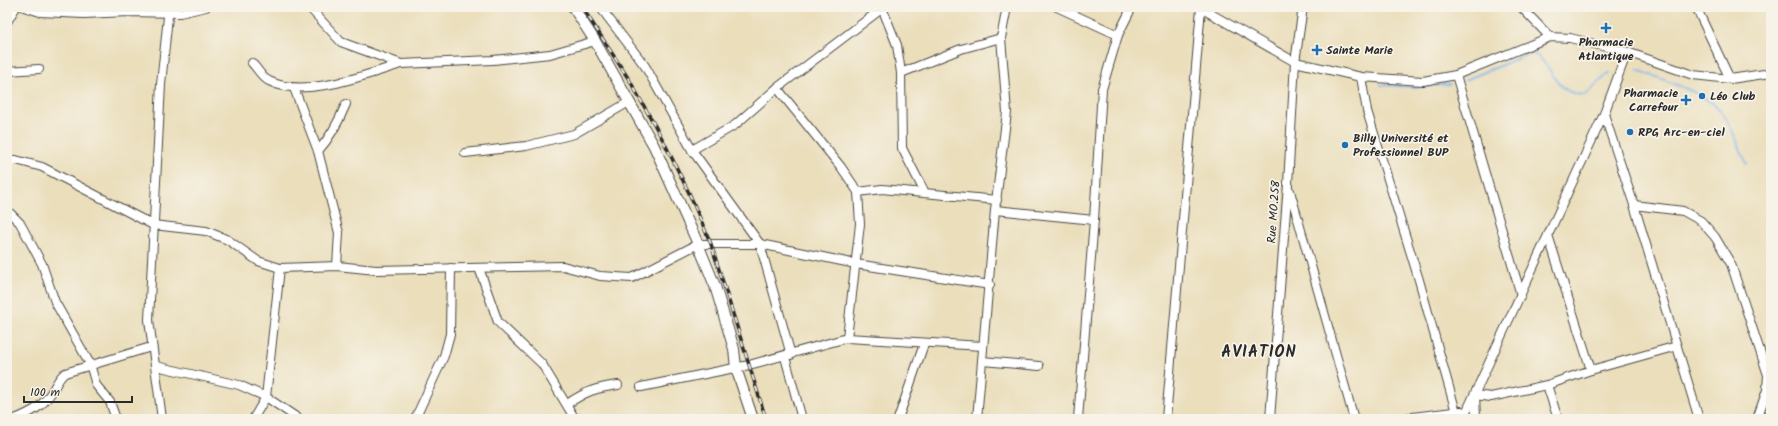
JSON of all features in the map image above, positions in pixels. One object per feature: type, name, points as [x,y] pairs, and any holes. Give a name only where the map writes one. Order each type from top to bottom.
[{"type":"street","points":[[7,22],[16,7]]},
{"type":"street","points":[[24,7],[40,12],[84,14],[169,10],[180,13],[206,7]]},
{"type":"street","points":[[308,7],[341,42],[401,64]]},
{"type":"street","points":[[573,7],[595,41],[654,146],[698,244],[715,286],[734,349],[736,368],[753,419]]},
{"type":"street","points":[[600,7],[645,66],[692,150],[760,244],[802,419]]},
{"type":"street","points":[[977,419],[990,285],[995,210],[1007,112],[1001,38],[1007,7]]},
{"type":"street","points":[[1057,7],[1118,35]]},
{"type":"street","points":[[1078,419],[1094,220],[1102,89],[1118,35],[1132,7]]},
{"type":"street","points":[[1166,419],[1201,7],[1295,62],[1361,77],[1423,81],[1456,75],[1550,37],[1570,38],[1627,52],[1693,75],[1730,79],[1771,74]]},
{"type":"street","name":"Rue MO.258","points":[[1270,419],[1288,184],[1295,62],[1303,7]]},
{"type":"street","points":[[1521,7],[1550,37]]},
{"type":"street","points":[[1696,7],[1730,79]]},
{"type":"street","points":[[692,150],[735,125],[777,88],[883,8],[898,45],[901,73],[902,148],[925,193]]},
{"type":"street","points":[[162,419],[156,366],[151,347],[149,320],[161,84],[169,10]]},
{"type":"street","points":[[901,73],[961,49],[1001,38]]},
{"type":"street","points":[[252,63],[268,81],[294,88],[341,83],[401,64],[493,60],[550,54],[595,41]]},
{"type":"street","points":[[1463,419],[1604,114],[1627,52]]},
{"type":"street","points":[[7,71],[39,69]]},
{"type":"street","points":[[1456,75],[1521,294]]},
{"type":"street","points":[[1361,77],[1367,111],[1419,280],[1456,412]]},
{"type":"street","points":[[294,88],[318,151],[339,233],[337,266]]},
{"type":"street","points":[[777,88],[841,167],[858,192],[860,224],[847,338]]},
{"type":"street","points":[[465,153],[526,146],[574,134],[629,102]]},
{"type":"street","points":[[318,151],[326,142],[339,122],[346,104]]},
{"type":"street","points":[[1604,114],[1634,205],[1699,419]]},
{"type":"street","points":[[7,160],[16,160],[42,167],[153,225],[206,231],[228,240],[258,261],[280,268],[337,266],[376,270],[563,266],[600,276],[632,278],[698,244],[760,244],[856,264],[990,285]]},
{"type":"street","points":[[1288,184],[1354,419]]},
{"type":"street","points":[[858,192],[882,189],[997,200]]},
{"type":"street","points":[[1634,205],[1683,211],[1701,221],[1715,237],[1731,264],[1768,375],[1767,390],[1757,419]]},
{"type":"street","points":[[7,210],[20,223],[39,257],[55,302],[90,364],[96,385],[110,402],[116,419]]},
{"type":"street","points":[[995,210],[1094,220]]},
{"type":"street","points":[[1548,235],[1591,370]]},
{"type":"street","points":[[253,419],[266,397],[280,268]]},
{"type":"street","points":[[415,419],[444,356],[450,334],[451,268]]},
{"type":"street","points":[[479,268],[498,322],[542,364],[575,419]]},
{"type":"street","points":[[641,387],[788,356],[847,338],[924,344],[983,346]]},
{"type":"street","points":[[898,419],[924,344]]},
{"type":"street","points":[[1475,395],[1491,397],[1547,385],[1591,370],[1677,346]]},
{"type":"street","points":[[15,419],[40,407],[51,393],[60,377],[65,373],[90,364],[151,347]]},
{"type":"street","points":[[982,361],[1038,366]]},
{"type":"street","points":[[156,366],[239,385],[266,397],[299,419]]},
{"type":"street","points":[[567,404],[584,392],[618,385]]},
{"type":"street","points":[[1547,385],[1558,419]]},
{"type":"street","points":[[1475,395],[1476,419]]},
{"type":"street","points":[[1397,419],[1468,410]]},
{"type":"waterway","points":[[1465,80],[1531,53],[1544,63],[1559,84],[1574,93],[1585,95],[1609,73]]},
{"type":"waterway","points":[[1638,70],[1668,81],[1701,96],[1717,107],[1729,125],[1747,164]]},
{"type":"waterway","points":[[1381,85],[1415,87],[1450,84]]},
{"type":"railway","points":[[582,7],[630,81],[664,142],[689,193],[711,244],[766,419]]},
{"type":"place","name":"Pharmacie Atlantique","points":[[1606,28]]},
{"type":"place","name":"Sainte Marie","points":[[1317,50]]},
{"type":"place","name":"Léo Club","points":[[1702,96]]},
{"type":"place","name":"Pharmacie Carrefour","points":[[1686,100]]},
{"type":"place","name":"RPG Arc-en-ciel","points":[[1630,132]]},
{"type":"place","name":"Billy Université et Professionnel BUP","points":[[1345,145]]},
{"type":"district","name":"AVIATION","points":[[1259,352]]}]
